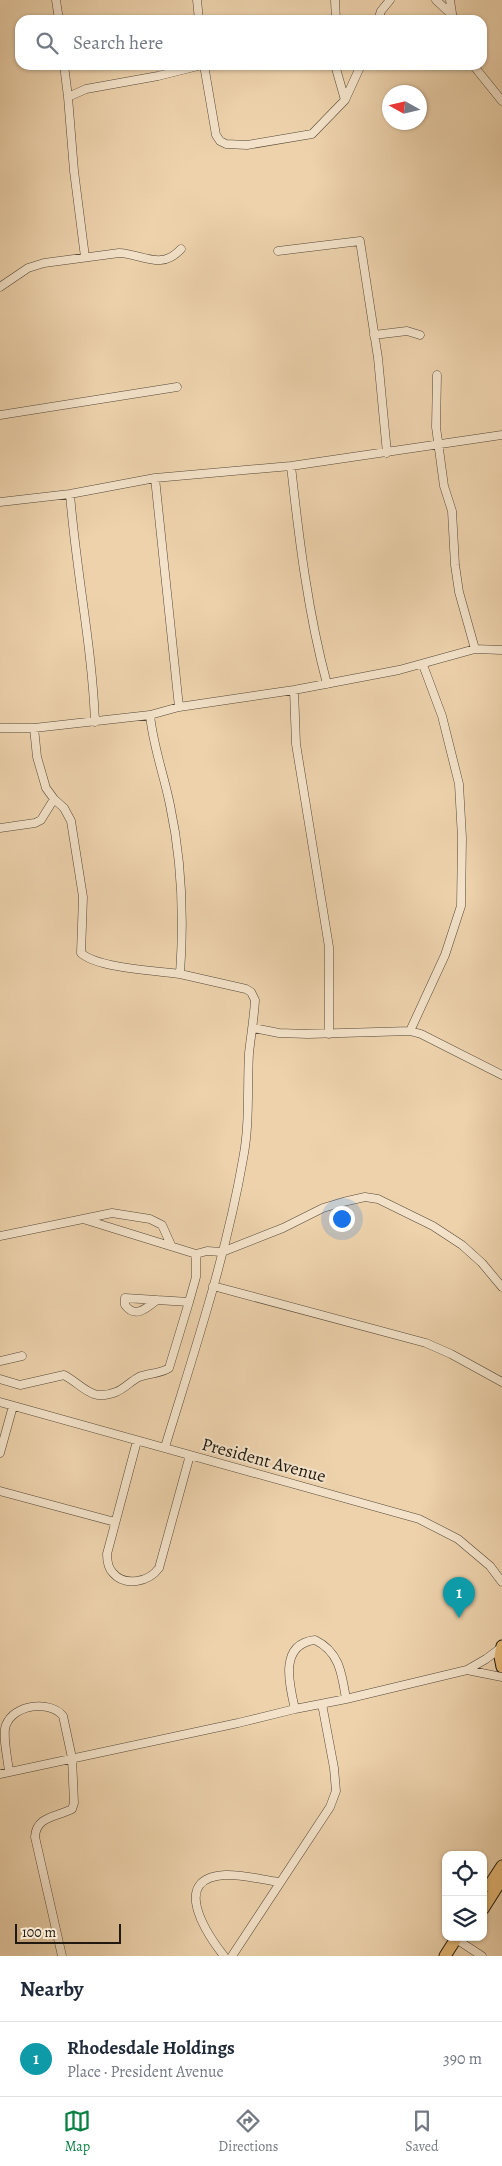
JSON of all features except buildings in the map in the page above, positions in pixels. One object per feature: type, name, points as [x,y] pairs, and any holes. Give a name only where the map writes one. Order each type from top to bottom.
[{"type":"highway","points":[[502,1646],[502,1666]]},
{"type":"highway","points":[[487,1890],[502,1866]]},
{"type":"highway","points":[[487,1903],[502,1879]]},
{"type":"highway","points":[[445,1956],[458,1941]]},
{"type":"highway","points":[[454,1956],[459,1941]]},
{"type":"street","points":[[56,0],[58,15]]},
{"type":"street","points":[[197,0],[198,15]]},
{"type":"street","points":[[336,0],[336,15]]},
{"type":"street","points":[[380,15],[390,0]]},
{"type":"street","points":[[436,0],[450,15]]},
{"type":"street","points":[[450,0],[452,15]]},
{"type":"street","points":[[65,70],[74,171],[85,257]]},
{"type":"street","points":[[68,97],[86,89],[183,70]]},
{"type":"street","points":[[204,70],[216,135],[220,141],[226,144],[247,145],[312,134],[345,100],[359,70]]},
{"type":"street","points":[[336,70],[345,100]]},
{"type":"street","points":[[477,70],[502,101]]},
{"type":"street","points":[[278,251],[360,240],[374,335],[387,453]]},
{"type":"street","points":[[0,287],[28,268],[44,263],[85,257],[127,254],[150,260],[160,260],[175,256],[181,249]]},
{"type":"street","points":[[374,335],[408,331],[420,335]]},
{"type":"street","points":[[437,375],[435,414],[438,446],[444,486],[452,511],[455,565],[459,592],[475,649]]},
{"type":"street","points":[[0,415],[177,387]]},
{"type":"street","points":[[0,502],[70,494],[155,478],[291,466],[438,446],[502,435]]},
{"type":"street","points":[[291,466],[310,610],[327,684]]},
{"type":"street","points":[[155,478],[179,707]]},
{"type":"street","points":[[70,494],[75,549],[94,684],[95,722]]},
{"type":"street","points":[[0,728],[34,728],[150,715],[179,707],[294,690],[423,665],[475,649],[502,650]]},
{"type":"street","points":[[410,1031],[445,955],[461,906],[462,838],[459,784],[442,716],[423,665]]},
{"type":"street","points":[[294,690],[296,744],[329,947],[329,1034]]},
{"type":"street","points":[[150,715],[152,738],[170,805],[177,851],[182,901],[180,974]]},
{"type":"street","points":[[34,728],[40,772],[46,788],[64,808],[71,821],[83,897],[81,953],[84,956],[108,964],[180,974],[246,989],[251,992],[255,1000],[249,1053],[249,1117],[244,1157],[213,1286],[164,1447]]},
{"type":"street","points":[[0,828],[35,823],[41,820],[54,799]]},
{"type":"street","points":[[253,1028],[280,1032],[329,1034],[410,1031],[421,1034],[502,1076]]},
{"type":"street","points":[[83,1219],[196,1254],[207,1251],[222,1252],[283,1228],[323,1208],[343,1202],[372,1198],[390,1204],[433,1226],[462,1245],[482,1263],[502,1287]]},
{"type":"street","points":[[0,1236],[112,1213],[150,1219],[162,1225],[171,1245]]},
{"type":"street","points":[[0,1379],[20,1385],[64,1375],[75,1381],[86,1392],[98,1396],[117,1392],[138,1378],[164,1372],[169,1368],[196,1277],[196,1254]]},
{"type":"street","points":[[213,1286],[426,1343],[451,1354],[502,1382]]},
{"type":"street","points":[[157,1300],[189,1302]]},
{"type":"street","points":[[0,1362],[22,1356]]},
{"type":"street","name":"President Avenue","points":[[0,1402],[419,1519],[458,1538],[490,1566],[502,1582]]},
{"type":"street","points":[[0,1453],[13,1406]]},
{"type":"street","points":[[137,1441],[106,1554],[111,1571],[117,1576],[136,1582],[152,1576],[162,1562],[190,1455]]},
{"type":"street","points":[[0,1491],[115,1522]]},
{"type":"street","points":[[295,1709],[288,1679],[290,1661],[296,1647],[304,1641],[315,1640],[332,1652],[340,1668],[346,1700]]},
{"type":"street","points":[[0,1774],[295,1709],[346,1700],[467,1670],[486,1659],[502,1646]]},
{"type":"street","points":[[467,1670],[502,1677]]},
{"type":"street","points":[[232,1956],[330,1807],[336,1790],[334,1768],[322,1704]]},
{"type":"street","points":[[9,1772],[6,1725],[17,1713],[25,1708],[47,1706],[60,1712],[63,1716],[72,1758],[75,1796],[72,1809],[40,1822],[36,1831],[62,1956]]},
{"type":"street","points":[[224,1956],[211,1940],[200,1917],[195,1901],[197,1888],[203,1881],[227,1875],[279,1882]]},
{"type":"street","points":[[463,1941],[482,1956]]},
{"type":"place","name":"Rhodesdale Holdings","points":[[459,1618]]}]
